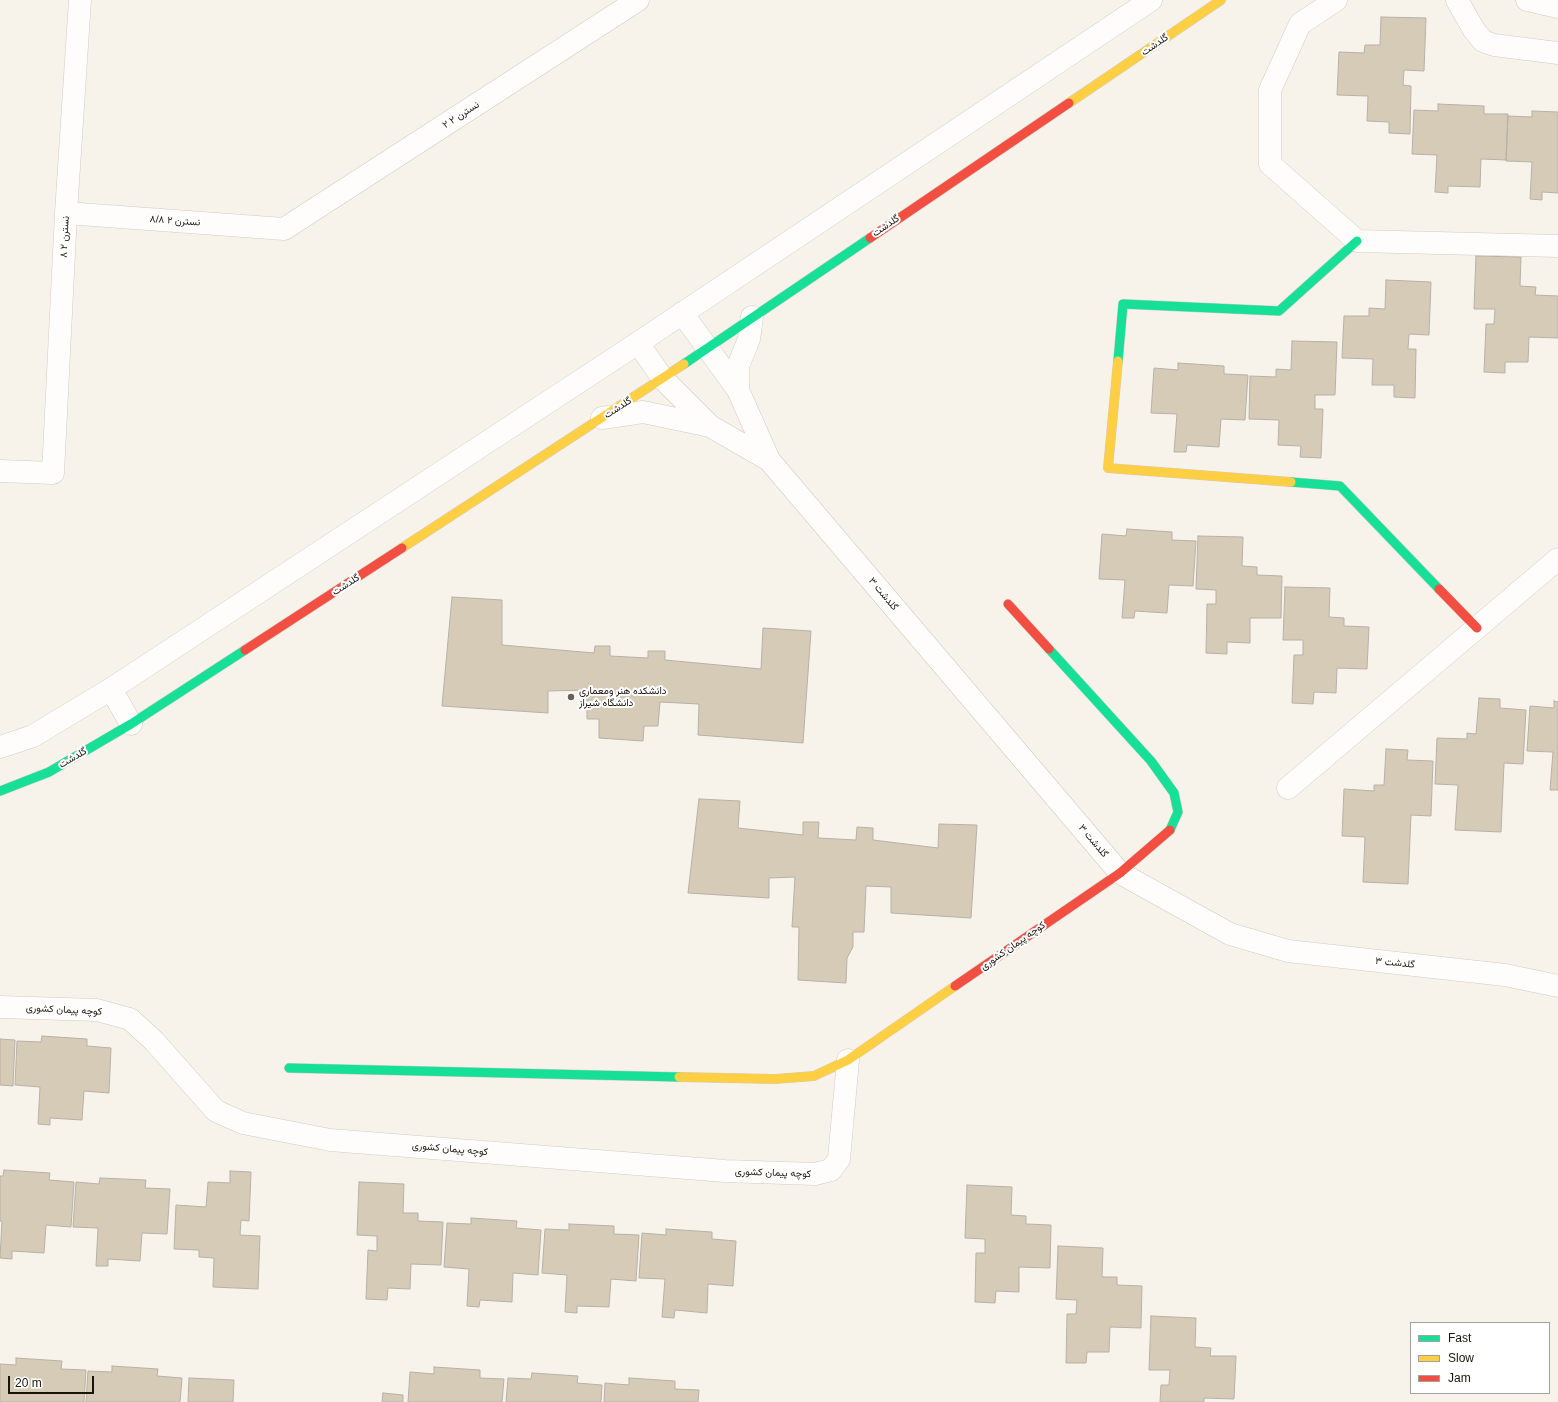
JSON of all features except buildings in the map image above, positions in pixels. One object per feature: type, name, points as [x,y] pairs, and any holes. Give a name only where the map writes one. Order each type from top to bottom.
[{"type":"street","name":"۸ نسترن ۲","points":[[0,470],[54,473],[66,213],[80,0]]},
{"type":"street","name":"۲ نسترن ۲","points":[[284,229],[638,0]]},
{"type":"street","points":[[0,747],[33,736],[112,689],[682,313],[1151,0]]},
{"type":"street","name":"گلدشت","points":[[0,791],[49,772],[131,724],[663,379],[752,317],[1221,0]]},
{"type":"street","points":[[1336,0],[1300,24],[1270,90],[1270,164],[1357,241],[1558,246]]},
{"type":"street","points":[[1457,0],[1474,30],[1483,40],[1494,45],[1558,53]]},
{"type":"street","points":[[1527,0],[1558,7]]},
{"type":"street","name":"۸/۸ نسترن ۲","points":[[66,213],[284,229]]},
{"type":"street","points":[[1357,241],[1279,311],[1123,304],[1108,468],[1340,486],[1477,628]]},
{"type":"street","points":[[682,313],[738,390],[768,460]]},
{"type":"street","points":[[738,390],[738,366],[750,339],[752,317]]},
{"type":"street","points":[[638,342],[663,379],[710,426],[768,460]]},
{"type":"street","points":[[602,418],[643,412],[710,426]]},
{"type":"street","name":"گلدشت ۳","points":[[768,460],[1120,873],[1230,934],[1288,951],[1505,975],[1558,986]]},
{"type":"street","points":[[1288,788],[1477,628],[1553,571]]},
{"type":"street","name":"کوچه پیمان کشوری","points":[[289,1068],[775,1079],[814,1076],[848,1060],[1120,873],[1171,828],[1178,812],[1174,792],[1151,761],[1008,604]]},
{"type":"street","points":[[112,689],[131,724]]},
{"type":"street","name":"کوچه پیمان کشوری","points":[[0,1007],[97,1010],[130,1019],[154,1041],[216,1111],[243,1124],[330,1140],[725,1171],[815,1174],[831,1170],[839,1159],[848,1060]]},
{"type":"traffic: fast","points":[[684,364],[870,238]]},
{"type":"traffic: fast","points":[[1118,361],[1123,304],[1279,311],[1357,241]]},
{"type":"traffic: fast","points":[[1291,482],[1340,486],[1439,589]]},
{"type":"traffic: fast","points":[[1049,649],[1151,761],[1174,793],[1178,812],[1170,830]]},
{"type":"traffic: fast","points":[[0,791],[49,772],[131,724],[245,650]]},
{"type":"traffic: fast","points":[[289,1068],[679,1077]]},
{"type":"traffic: slow","points":[[1069,103],[1221,0]]},
{"type":"traffic: slow","points":[[1118,361],[1108,468],[1291,482]]},
{"type":"traffic: slow","points":[[402,548],[684,364]]},
{"type":"traffic: slow","points":[[679,1077],[775,1079],[814,1076],[848,1060],[955,986]]},
{"type":"traffic: jam","points":[[870,238],[1069,103]]},
{"type":"traffic: jam","points":[[245,650],[402,548]]},
{"type":"traffic: jam","points":[[1439,589],[1477,628]]},
{"type":"traffic: jam","points":[[1008,604],[1049,649]]},
{"type":"traffic: jam","points":[[955,986],[1120,873],[1170,830]]},
{"type":"place","name":"دانشکده هنر‌ ومعماری دانشگاه شیراز","points":[[571,697]]}]
